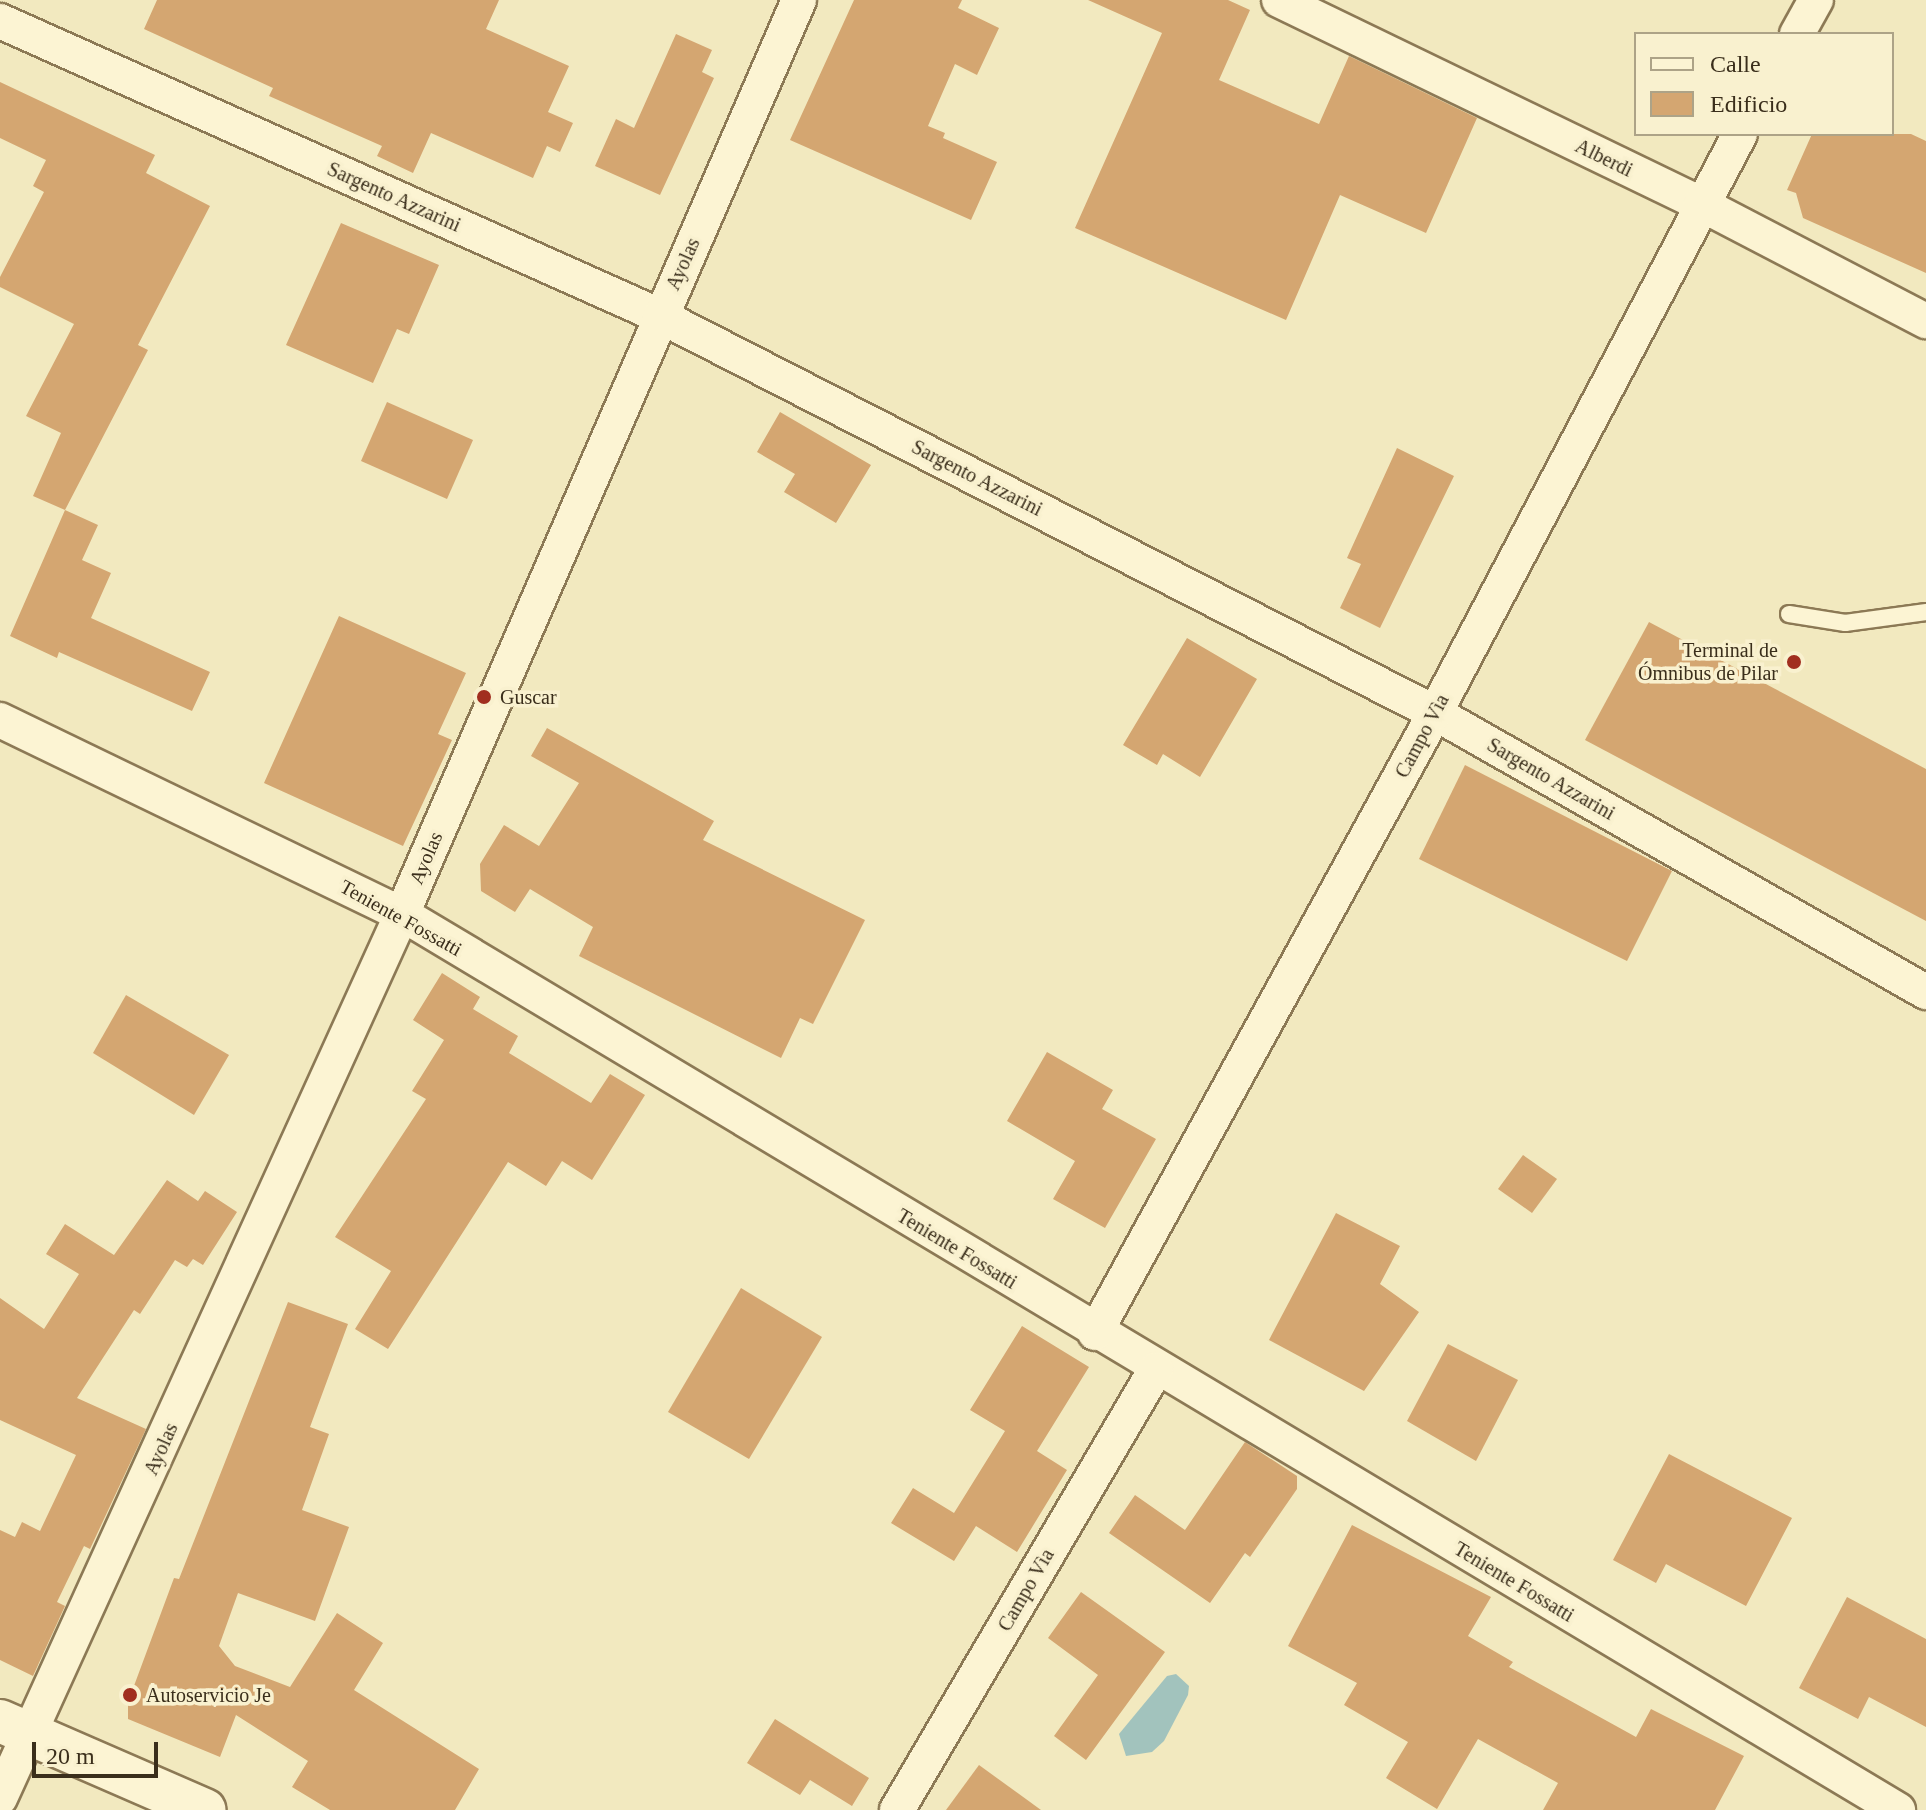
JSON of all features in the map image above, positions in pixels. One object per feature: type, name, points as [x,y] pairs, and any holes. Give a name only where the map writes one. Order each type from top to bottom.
[{"type":"street","name":"Ayolas","points":[[0,1798],[16,1728],[402,914],[799,0]]},
{"type":"street","name":"Alberdi","points":[[1279,0],[1701,204],[1926,321]]},
{"type":"street","points":[[1798,32],[1816,0]]},
{"type":"street","name":"Sargento Azzarini","points":[[0,21],[660,316],[1435,713],[1926,992]]},
{"type":"street","name":"Campo Vìa","points":[[1095,1333],[1435,713],[1739,136]]},
{"type":"street","name":"Teniente Fossatti","points":[[0,720],[402,914],[1095,1333],[1898,1810]]},
{"type":"street","name":"Campo Vìa","points":[[897,1810],[1156,1369]]},
{"type":"street","points":[[16,1728],[205,1810]]},
{"type":"lane","points":[[1789,614],[1845,623],[1926,612]]},
{"type":"water","points":[[1176,1674],[1189,1686],[1188,1695],[1164,1741],[1152,1752],[1126,1756],[1119,1734],[1167,1676]]},
{"type":"building","points":[[157,0],[499,0],[486,29],[569,66],[548,112],[573,123],[560,152],[547,146],[533,178],[431,133],[413,173],[377,156],[382,146],[269,96],[273,88],[144,29]]},
{"type":"building","points":[[854,0],[962,0],[958,8],[999,28],[977,75],[955,64],[928,126],[945,133],[943,138],[997,162],[971,220],[790,140]]},
{"type":"building","points":[[1088,0],[1228,0],[1250,10],[1219,80],[1319,124],[1349,56],[1477,118],[1426,233],[1340,195],[1286,320],[1075,228],[1162,33]]},
{"type":"building","points":[[676,34],[712,50],[702,72],[714,78],[660,195],[595,166],[616,119],[634,128]]},
{"type":"building","points":[[0,82],[155,155],[146,173],[210,206],[138,345],[148,350],[65,510],[33,496],[61,433],[26,416],[74,324],[0,287],[0,277],[44,192],[33,186],[46,160],[0,138]]},
{"type":"building","points":[[1911,134],[1926,141],[1926,273],[1803,218],[1796,193],[1787,190],[1811,136]]},
{"type":"building","points":[[341,223],[439,265],[409,334],[397,329],[373,383],[286,345]]},
{"type":"building","points":[[387,402],[473,440],[447,499],[361,461]]},
{"type":"building","points":[[780,412],[871,465],[836,523],[784,492],[795,474],[757,452]]},
{"type":"building","points":[[1397,448],[1454,476],[1380,628],[1340,608],[1361,564],[1347,558]]},
{"type":"building","points":[[65,510],[98,525],[82,560],[111,573],[91,618],[210,672],[192,711],[59,652],[57,658],[10,636]]},
{"type":"building","points":[[339,616],[466,673],[438,734],[452,740],[403,846],[264,783]]},
{"type":"building","points":[[1649,622],[1926,769],[1926,921],[1585,740]]},
{"type":"building","points":[[1187,638],[1257,679],[1200,777],[1163,754],[1157,765],[1123,745]]},
{"type":"building","points":[[547,728],[714,821],[703,840],[865,920],[813,1024],[800,1018],[781,1058],[579,956],[593,927],[530,889],[515,912],[481,891],[480,864],[504,825],[539,846],[579,783],[531,756]]},
{"type":"building","points":[[1465,765],[1672,871],[1627,961],[1419,859]]},
{"type":"building","points":[[442,973],[480,997],[473,1009],[518,1036],[509,1053],[591,1103],[610,1074],[645,1095],[592,1180],[562,1161],[546,1186],[508,1162],[388,1349],[355,1329],[391,1271],[335,1237],[426,1099],[412,1091],[444,1040],[413,1020]]},
{"type":"building","points":[[126,995],[229,1055],[194,1115],[93,1053]]},
{"type":"building","points":[[1047,1052],[1113,1090],[1102,1109],[1156,1139],[1105,1228],[1053,1199],[1075,1161],[1007,1121]]},
{"type":"building","points":[[1523,1155],[1557,1179],[1532,1213],[1498,1189]]},
{"type":"building","points":[[167,1180],[198,1201],[205,1191],[237,1212],[203,1265],[193,1259],[187,1267],[175,1260],[140,1314],[134,1310],[77,1398],[146,1429],[90,1549],[84,1546],[57,1602],[65,1606],[33,1676],[0,1660],[0,1530],[15,1537],[22,1522],[40,1531],[76,1455],[0,1420],[0,1298],[44,1329],[79,1274],[46,1254],[65,1224],[114,1255]]},
{"type":"building","points":[[1336,1213],[1400,1246],[1380,1284],[1419,1312],[1364,1391],[1269,1340]]},
{"type":"building","points":[[741,1288],[822,1337],[749,1459],[668,1412]]},
{"type":"building","points":[[288,1302],[348,1324],[310,1427],[329,1434],[302,1510],[349,1527],[315,1621],[238,1593],[219,1646],[235,1666],[290,1687],[337,1613],[383,1643],[354,1690],[479,1769],[455,1810],[330,1810],[292,1787],[308,1761],[236,1715],[220,1757],[128,1719],[128,1702],[174,1578],[179,1579]]},
{"type":"building","points":[[1022,1326],[1089,1367],[1037,1451],[1067,1470],[1017,1552],[976,1526],[954,1561],[891,1523],[913,1488],[954,1513],[1005,1431],[970,1410]]},
{"type":"building","points":[[1448,1344],[1518,1380],[1476,1461],[1407,1421]]},
{"type":"building","points":[[1245,1442],[1297,1476],[1297,1489],[1250,1557],[1245,1553],[1210,1603],[1109,1533],[1135,1495],[1185,1530]]},
{"type":"building","points":[[1669,1454],[1792,1518],[1746,1606],[1666,1564],[1656,1583],[1613,1560]]},
{"type":"building","points":[[1352,1525],[1491,1597],[1468,1636],[1513,1662],[1509,1667],[1636,1737],[1651,1709],[1744,1756],[1715,1810],[1543,1810],[1558,1783],[1478,1739],[1437,1809],[1386,1778],[1408,1742],[1344,1705],[1357,1683],[1288,1646]]},
{"type":"building","points":[[1081,1592],[1165,1652],[1086,1760],[1054,1736],[1098,1675],[1048,1638]]},
{"type":"building","points":[[1847,1597],[1926,1639],[1926,1727],[1869,1697],[1858,1719],[1799,1688]]},
{"type":"building","points":[[775,1719],[869,1778],[852,1806],[810,1780],[800,1795],[747,1763]]},
{"type":"building","points":[[979,1765],[1041,1810],[946,1810]]},
{"type":"place","name":"Terminal de Ómnibus de Pilar","points":[[1794,662]]},
{"type":"place","name":"Guscar","points":[[484,697]]},
{"type":"place","name":"Autoservicio Je","points":[[130,1695]]}]
